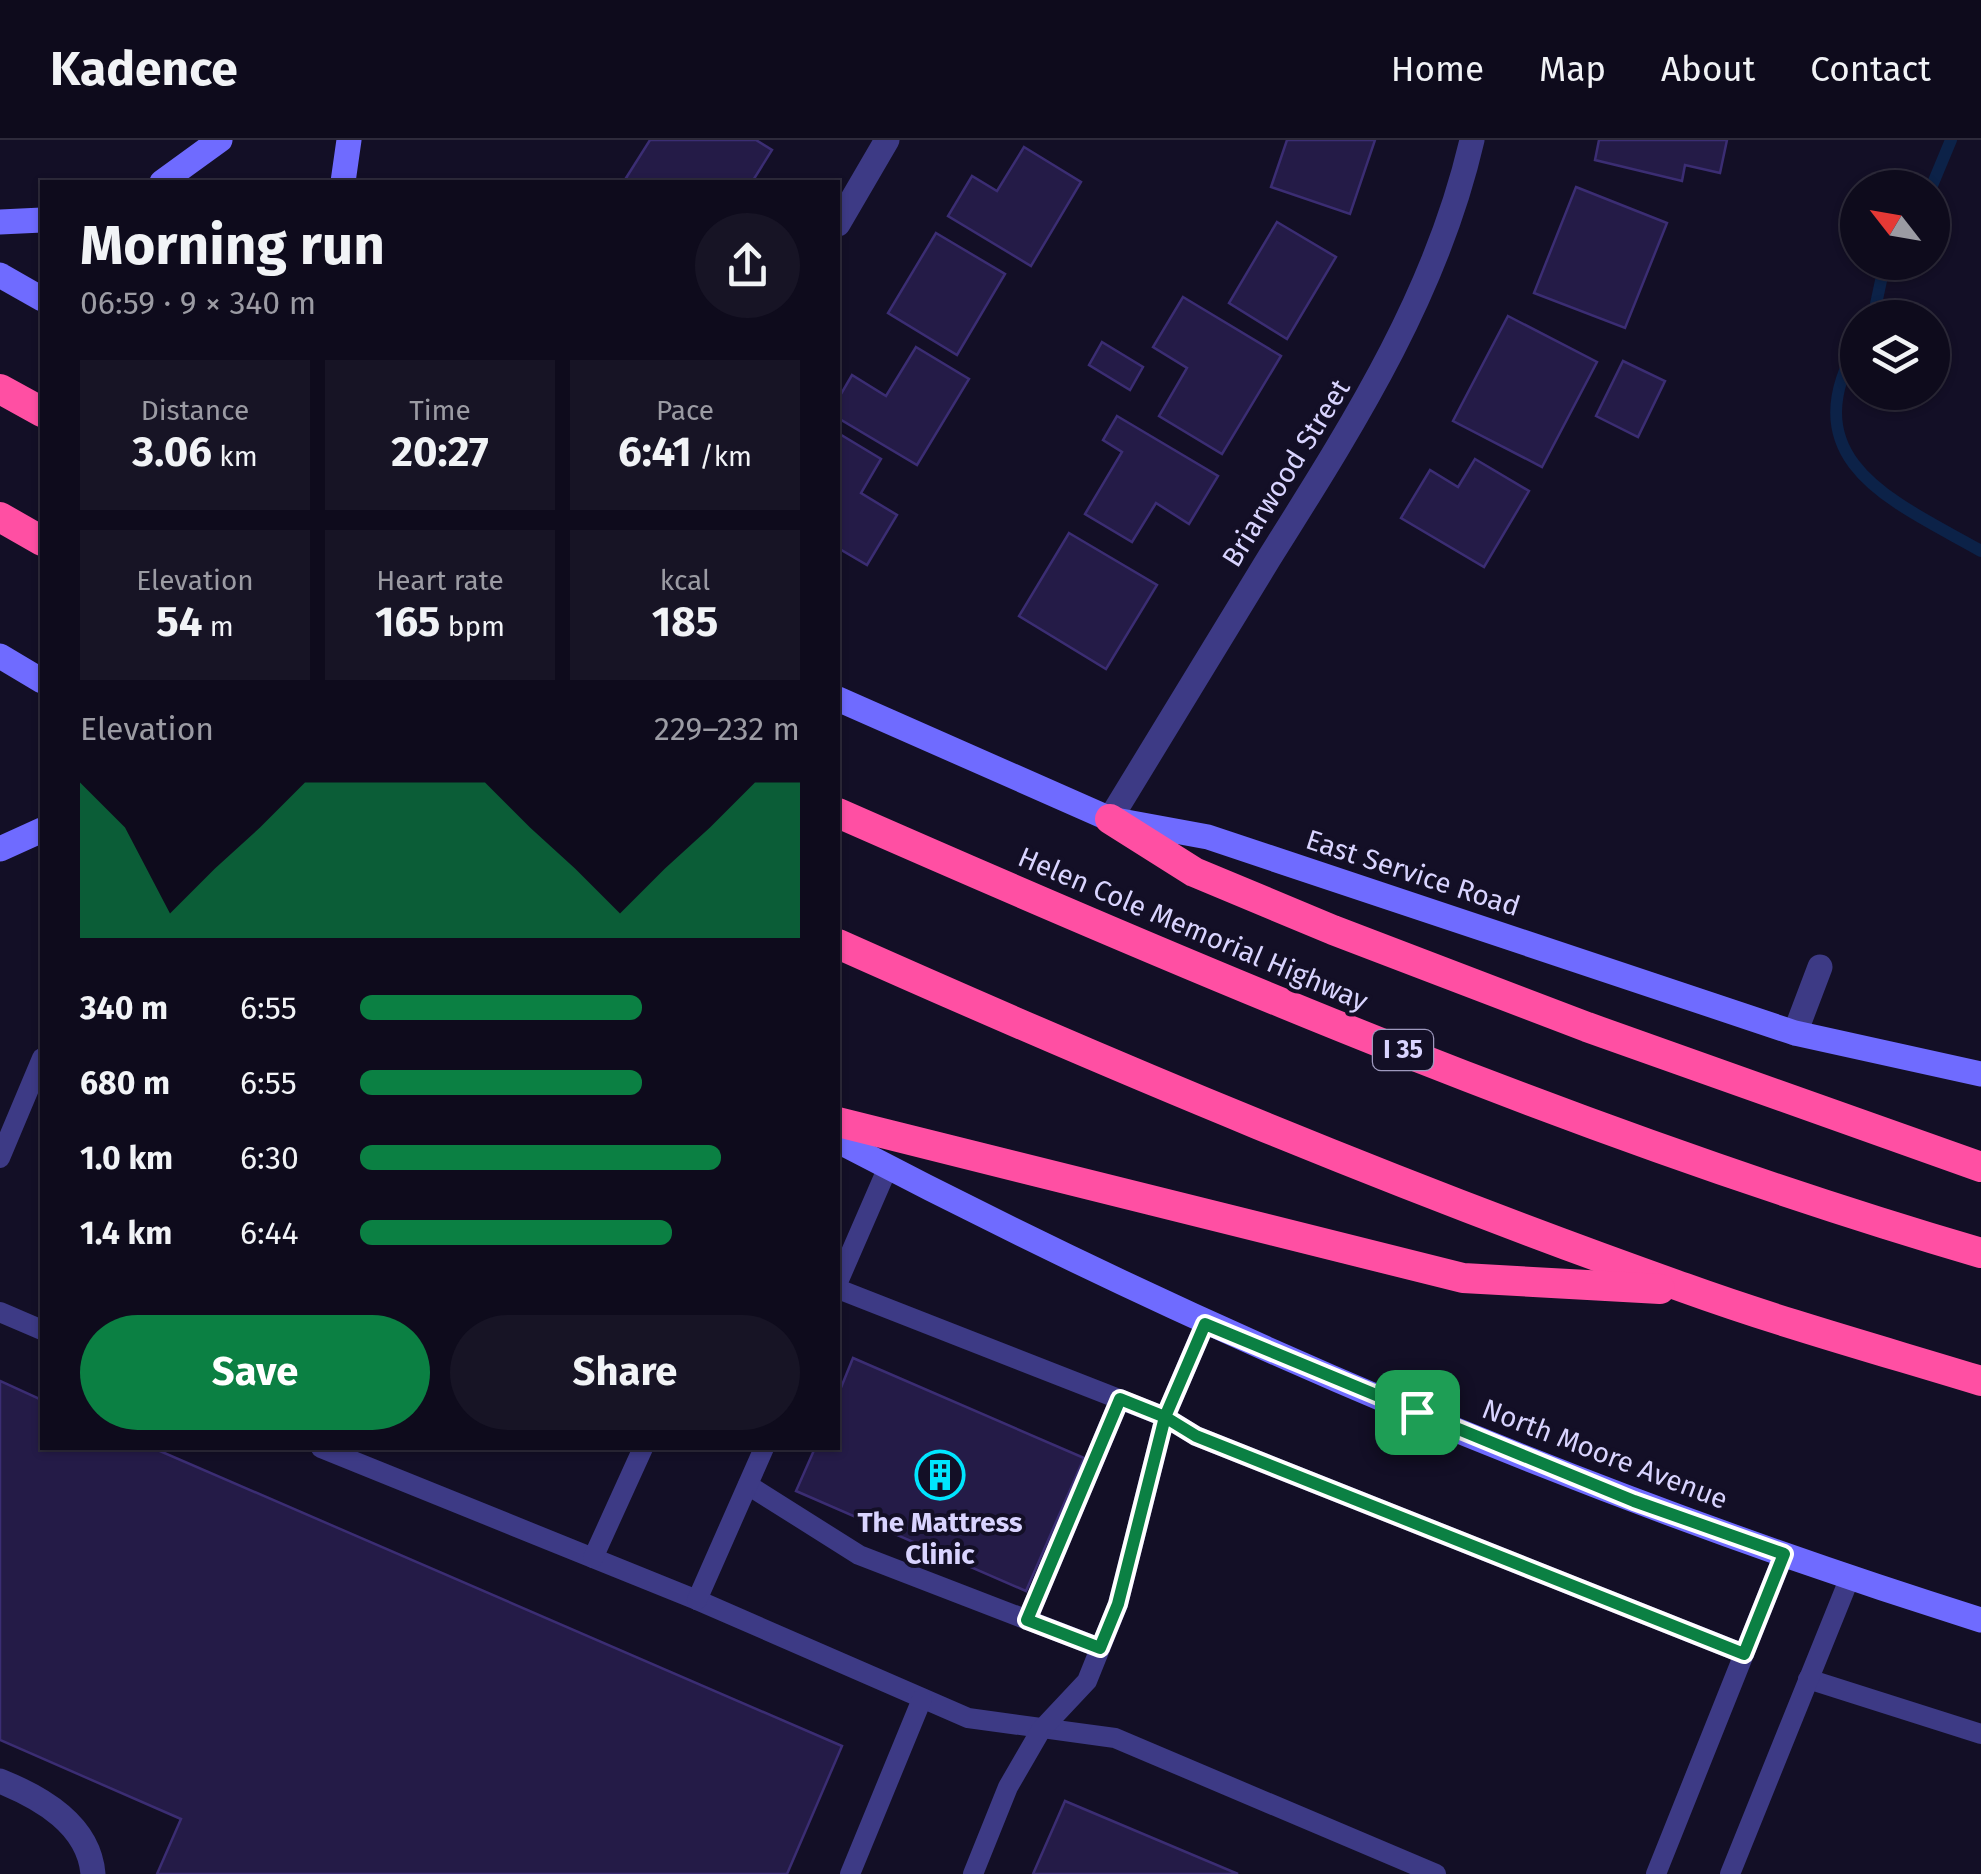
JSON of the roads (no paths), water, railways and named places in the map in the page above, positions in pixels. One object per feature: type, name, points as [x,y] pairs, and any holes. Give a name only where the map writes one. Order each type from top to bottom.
[{"type":"highway","points":[[0,389],[40,411]]},
{"type":"highway","points":[[0,517],[40,539]]},
{"type":"highway","name":"Helen Cole Memorial Highway","points":[[840,814],[1185,965],[1567,1114],[1981,1253]]},
{"type":"highway","points":[[1110,819],[1194,872],[1333,930],[1981,1167]]},
{"type":"highway","points":[[840,945],[1120,1069],[1474,1212],[1690,1290],[1981,1381]]},
{"type":"highway","points":[[840,1122],[1463,1278],[1690,1290]]},
{"type":"main road","points":[[165,180],[220,140]]},
{"type":"main road","points":[[343,180],[349,140]]},
{"type":"main road","points":[[0,222],[40,220]]},
{"type":"main road","points":[[0,275],[40,298]]},
{"type":"main road","points":[[0,656],[40,680]]},
{"type":"main road","name":"East Service Road","points":[[840,700],[1110,819],[1208,837],[1795,1033],[1981,1074]]},
{"type":"main road","points":[[0,849],[40,831]]},
{"type":"main road","name":"North Moore Avenue","points":[[840,1142],[1069,1260],[1205,1324],[1634,1501],[1981,1620]]},
{"type":"street","points":[[840,221],[887,140]]},
{"type":"street","name":"Briarwood Street","points":[[1110,819],[1393,354],[1438,256],[1460,195],[1472,140]]},
{"type":"street","points":[[1795,1033],[1820,967]]},
{"type":"street","points":[[0,1781],[56,1812],[82,1836],[92,1857],[93,1874]]},
{"type":"lane","points":[[0,1158],[40,1063]]},
{"type":"lane","points":[[840,1281],[888,1168]]},
{"type":"lane","points":[[840,1287],[1165,1417],[1196,1436],[1744,1654]]},
{"type":"lane","points":[[0,1312],[40,1329]]},
{"type":"lane","points":[[972,1874],[1008,1787],[1041,1730],[1086,1681],[1100,1648],[1118,1604],[1165,1417],[1205,1324]]},
{"type":"lane","points":[[1027,1620],[1120,1399]]},
{"type":"lane","points":[[326,1450],[697,1600],[968,1718],[1115,1738],[1436,1874]]},
{"type":"lane","points":[[593,1558],[642,1450]]},
{"type":"lane","points":[[697,1600],[763,1450]]},
{"type":"lane","points":[[748,1485],[859,1555],[1100,1648]]},
{"type":"lane","points":[[1656,1874],[1784,1554]]},
{"type":"lane","points":[[1730,1874],[1850,1577]]},
{"type":"lane","points":[[1808,1679],[1981,1734]]},
{"type":"lane","points":[[850,1874],[922,1699]]},
{"type":"waterway","points":[[1938,170],[1951,140]]},
{"type":"waterway","points":[[1877,300],[1881,280]]},
{"type":"waterway","points":[[1840,385],[1836,419],[1844,449],[1862,474],[1887,496],[1981,551]]},
{"type":"place","name":"The Mattress Clinic","points":[[940,1475]]}]
